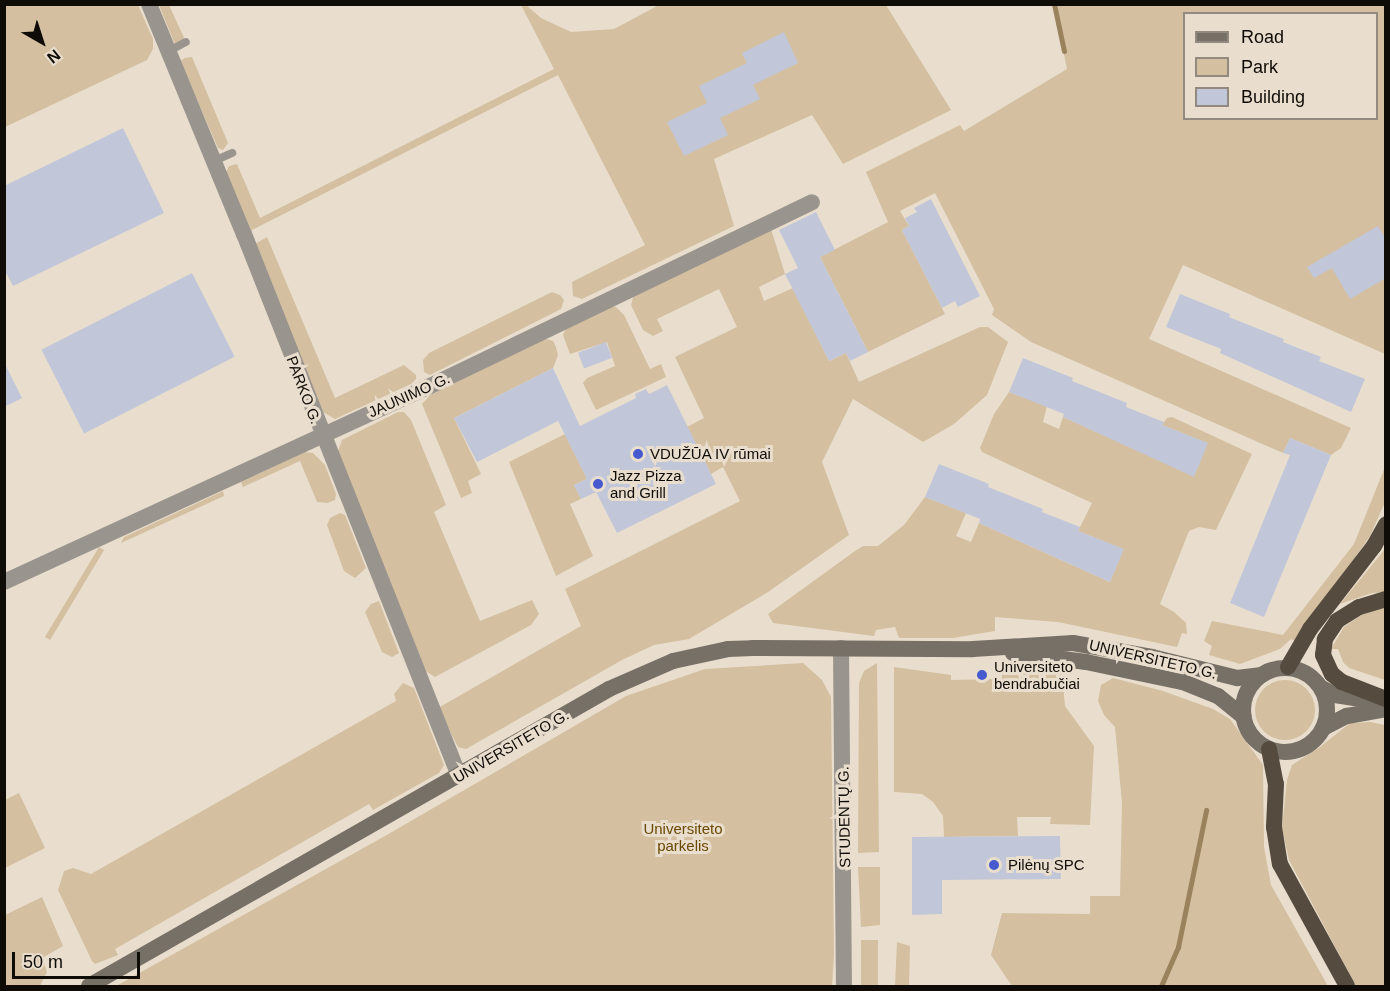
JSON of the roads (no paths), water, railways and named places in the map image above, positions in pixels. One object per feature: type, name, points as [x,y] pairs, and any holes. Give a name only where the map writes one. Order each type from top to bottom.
[{"type":"highway","points":[[1288,667],[1311,629],[1374,546],[1386,524]]},
{"type":"highway","points":[[1386,599],[1359,607],[1337,621],[1325,639],[1323,655],[1332,674],[1342,682],[1386,701]]},
{"type":"highway","points":[[1269,749],[1276,784],[1274,827],[1280,864],[1347,987]]},
{"type":"main road","name":"UNIVERSITETO G.","points":[[89,987],[609,689],[674,661],[736,649],[973,649],[1051,643],[1093,644],[1237,678],[1262,675]]},
{"type":"main road","name":"UNIVERSITETO G.","points":[[973,649],[1070,660],[1183,682],[1218,696],[1244,717]]},
{"type":"main road","points":[[1288,667],[1301,670],[1313,677],[1322,688],[1327,701],[1327,715],[1316,739],[1294,751],[1269,749],[1252,736],[1244,717],[1246,693],[1262,675],[1274,669],[1288,667]]},
{"type":"main road","points":[[1322,688],[1335,695],[1386,701]]},
{"type":"main road","points":[[1323,728],[1347,716],[1386,709]]},
{"type":"street","name":"PARKO G.","points":[[149,4],[214,161],[321,435],[459,776]]},
{"type":"street","name":"JAUNIMO G.","points":[[4,582],[428,387],[812,202]]},
{"type":"street","name":"STUDENTŲ G.","points":[[841,648],[844,987]]},
{"type":"lane","points":[[168,51],[186,42]]},
{"type":"lane","points":[[214,161],[232,153]]},
{"type":"waterway","points":[[1054,4],[1064,51]]},
{"type":"waterway","points":[[1161,986],[1178,947],[1206,810]]},
{"type":"place","name":"VDUŽŪA IV rūmai","points":[[638,454]]},
{"type":"place","name":"Jazz Pizza and Grill","points":[[598,484]]},
{"type":"place","name":"Universiteto bendrabučiai","points":[[982,675]]},
{"type":"place","name":"Pilėnų SPC","points":[[994,865]]},
{"type":"park label","name":"Universiteto parkelis","points":[[683,836]]}]
